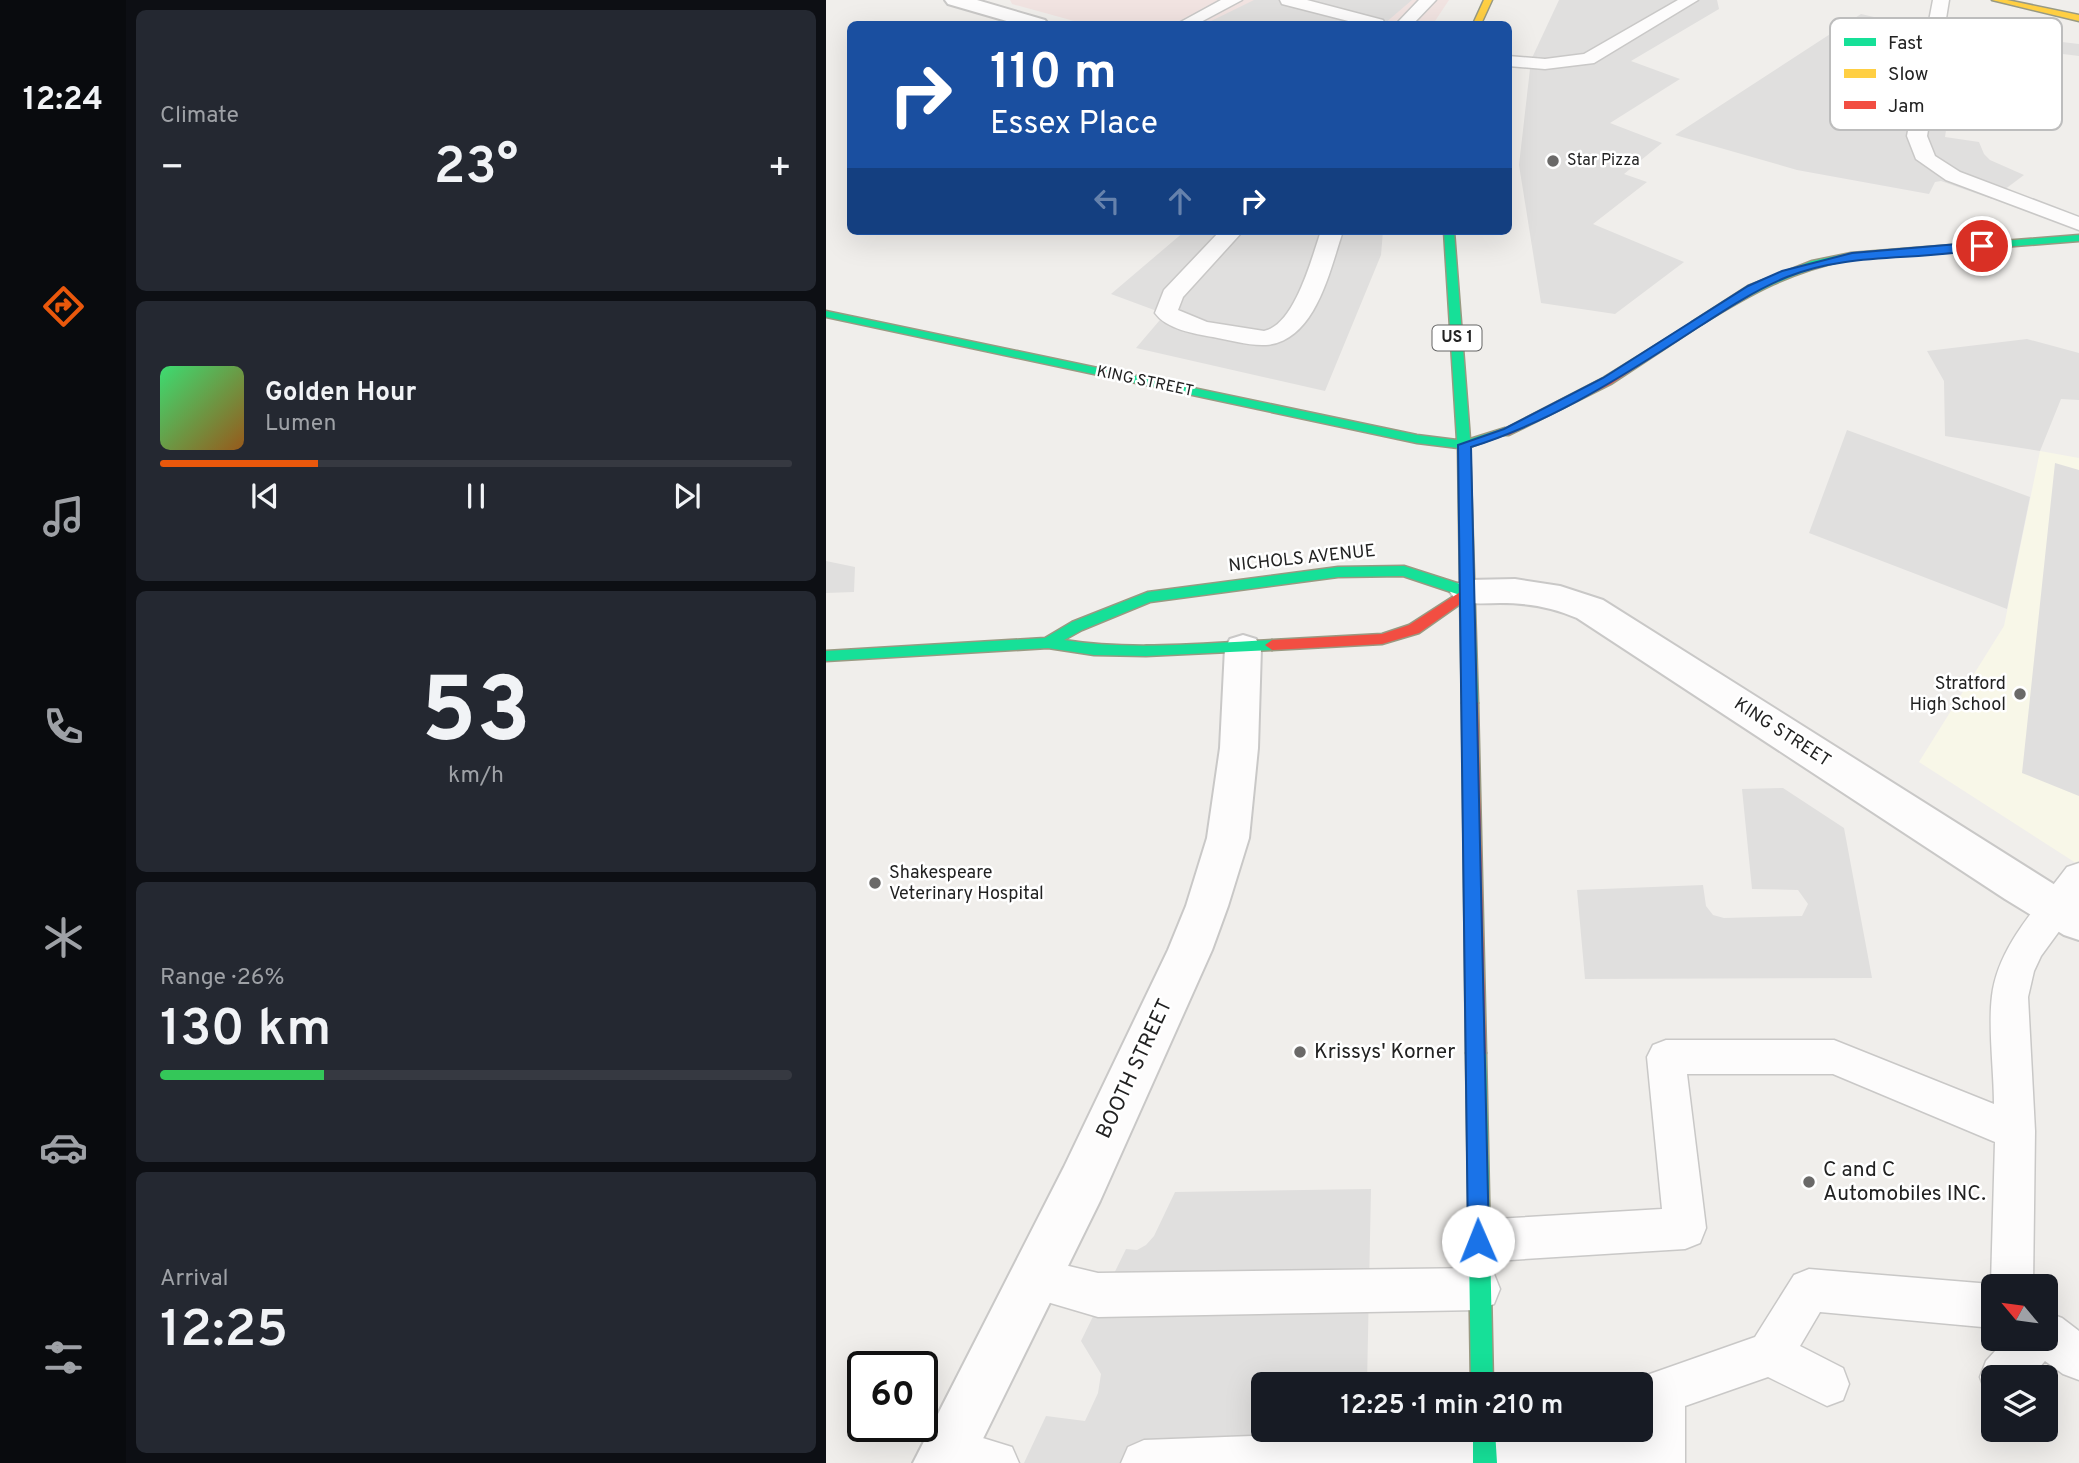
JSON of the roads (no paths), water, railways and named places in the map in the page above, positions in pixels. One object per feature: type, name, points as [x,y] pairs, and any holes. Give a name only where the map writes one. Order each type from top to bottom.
[{"type":"main road","points":[[1478,21],[1488,0]]},
{"type":"main road","points":[[1996,0],[2079,18]]},
{"type":"main road","name":"US 1","points":[[1449,235],[1464,445],[1482,1372]]},
{"type":"main road","points":[[1464,445],[1508,431],[1607,381],[1752,288],[1812,264],[1852,256],[2079,238]]},
{"type":"main road","name":"KING STREET","points":[[826,314],[1418,439],[1464,445]]},
{"type":"main road","name":"NICHOLS AVENUE","points":[[1048,643],[1077,626],[1148,597],[1325,573],[1363,569],[1404,571],[1468,592]]},
{"type":"main road","name":"NICHOLS AVENUE","points":[[826,656],[1048,643],[1094,650],[1243,648],[1363,641],[1397,636],[1414,629],[1468,592]]},
{"type":"street","points":[[964,1],[1028,21]]},
{"type":"street","name":"KING STREET","points":[[1468,592],[1529,591],[1571,600],[1590,609],[2066,915]]},
{"type":"street","name":"BOOTH STREET","points":[[944,1456],[1035,1279],[1180,972],[1218,873],[1228,838],[1239,748],[1243,648]]},
{"type":"lane","points":[[1191,21],[1234,0]]},
{"type":"lane","points":[[1288,0],[1366,21]]},
{"type":"lane","points":[[1407,21],[1428,0]]},
{"type":"lane","points":[[1482,0],[1488,0]]},
{"type":"lane","points":[[1512,61],[1545,64],[1588,59],[1690,0]]},
{"type":"lane","points":[[1938,18],[1941,0]]},
{"type":"lane","points":[[1918,130],[1917,136],[1926,159],[1953,176],[2079,224]]},
{"type":"lane","points":[[1228,235],[1172,295],[1166,313],[1180,322],[1206,329],[1260,338],[1281,334],[1292,322],[1303,305],[1330,235]]},
{"type":"lane","points":[[2012,1274],[2015,1131],[2010,997],[2016,971],[2066,915],[2079,877]]},
{"type":"lane","points":[[1478,1241],[1685,1228],[1666,1056],[1834,1057],[2015,1131]]},
{"type":"lane","points":[[1035,1279],[1098,1295],[1479,1289]]},
{"type":"lane","points":[[1144,1463],[1485,1448],[1662,1462],[1663,1391],[1770,1354],[1809,1290],[1981,1305]]},
{"type":"lane","points":[[2058,1343],[2079,1358]]},
{"type":"lane","points":[[2012,1365],[2025,1351]]},
{"type":"lane","points":[[1770,1354],[1827,1384]]},
{"type":"lane","points":[[944,1456],[996,1463]]},
{"type":"place","name":"Star Pizza","points":[[1553,161]]},
{"type":"place","name":"Stratford High School","points":[[2020,694]]},
{"type":"place","name":"Shakespeare Veterinary Hospital","points":[[875,883]]},
{"type":"place","name":"Krissys' Korner","points":[[1300,1052]]},
{"type":"place","name":"C and C Automobiles INC.","points":[[1809,1182]]}]
